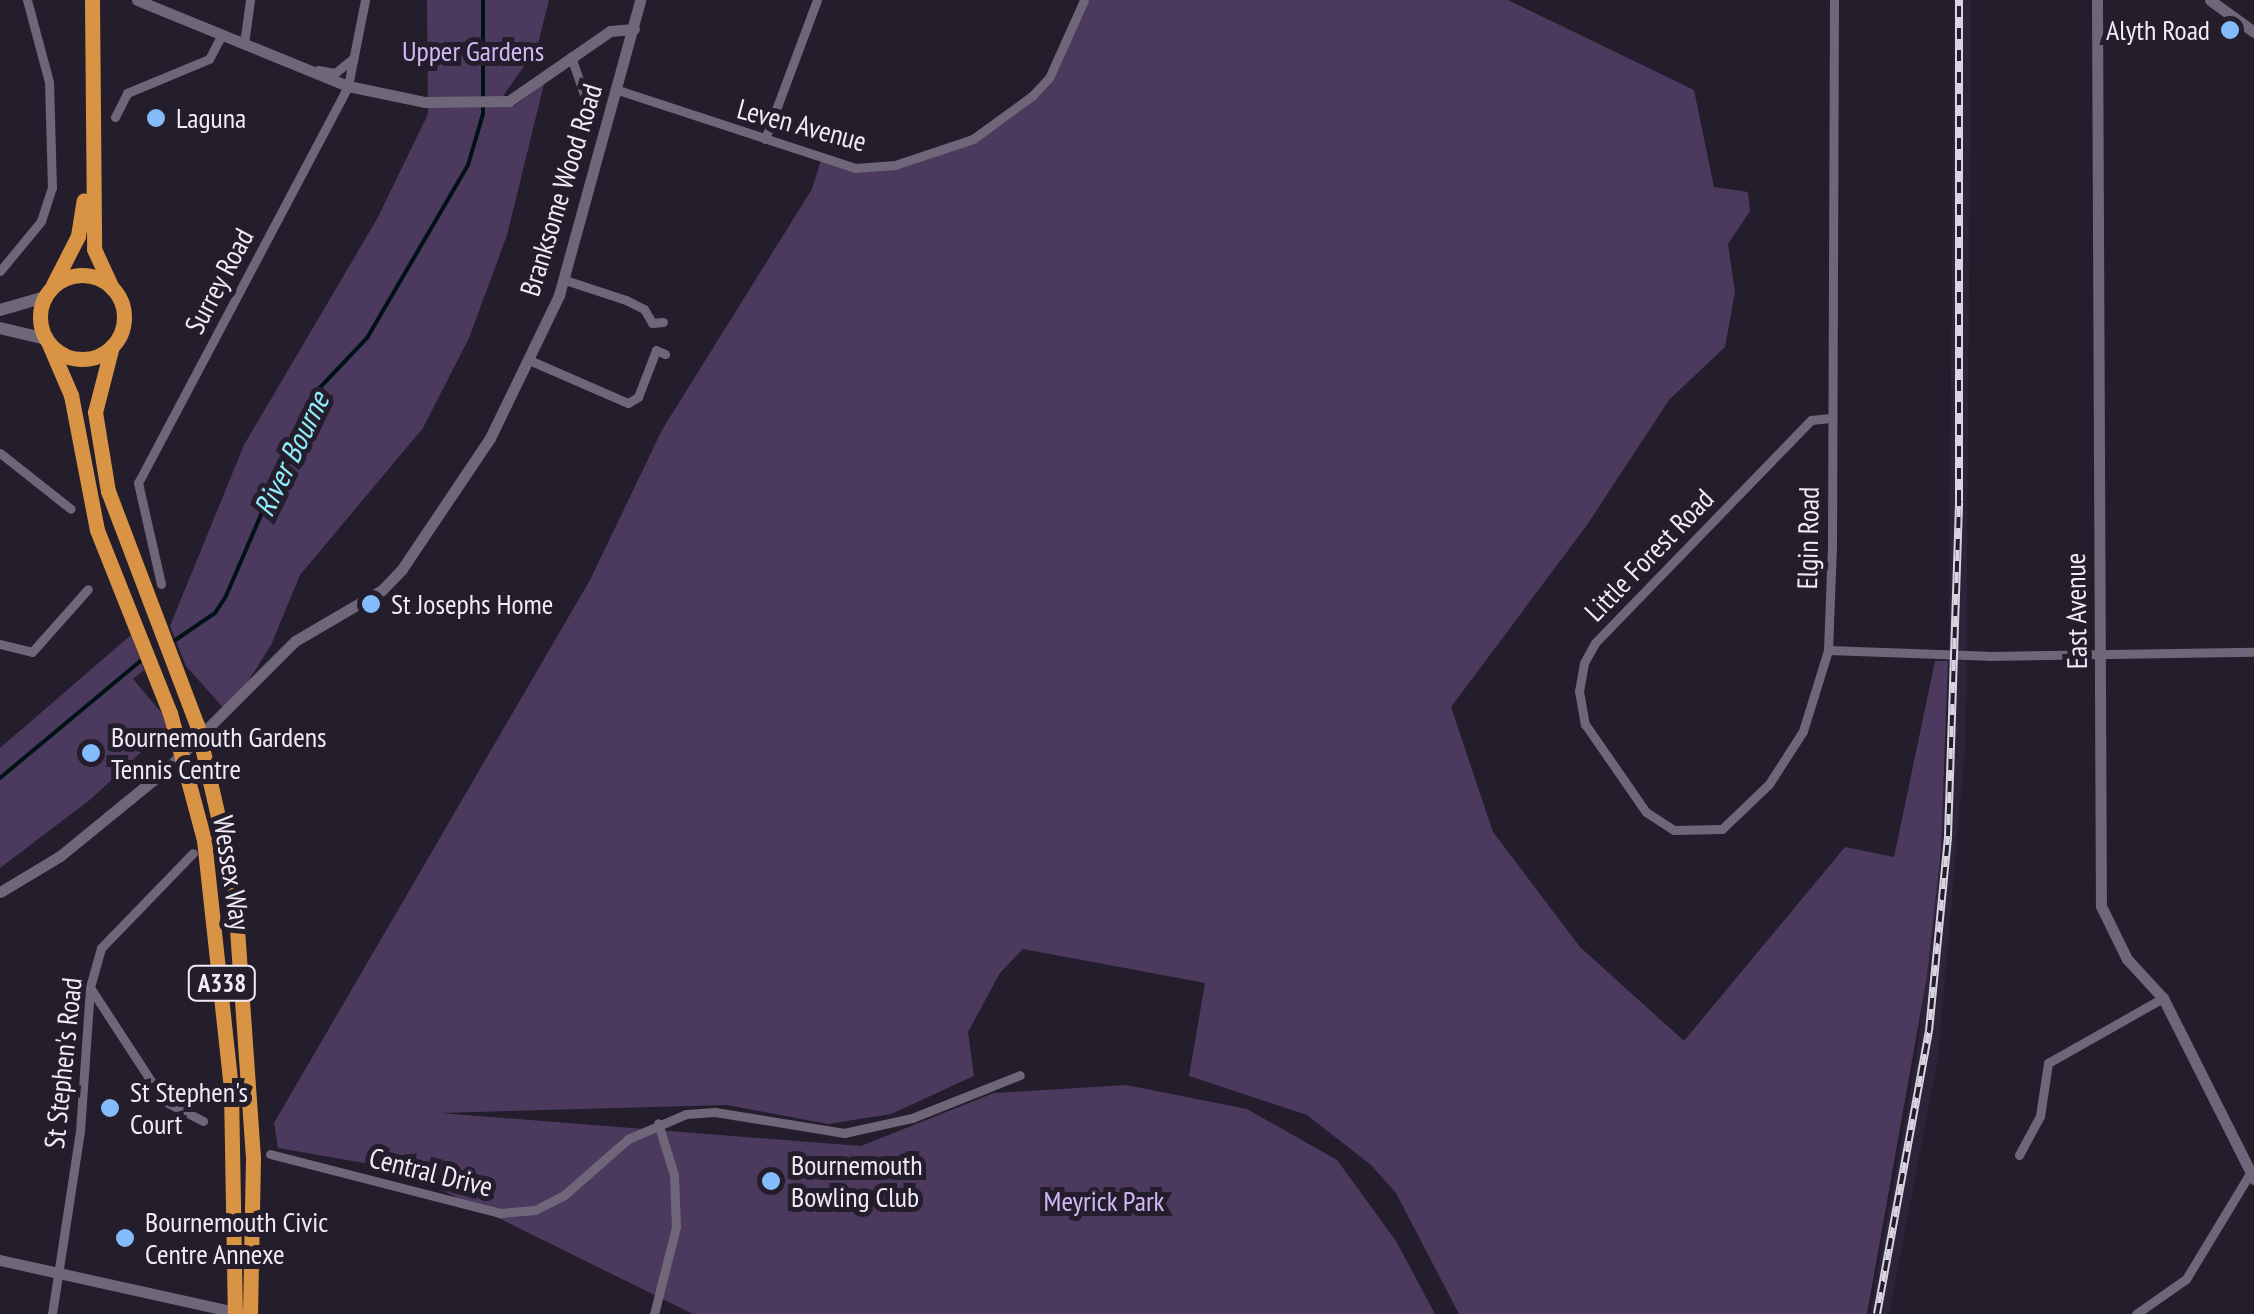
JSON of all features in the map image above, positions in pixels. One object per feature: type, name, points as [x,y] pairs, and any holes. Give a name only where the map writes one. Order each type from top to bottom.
[{"type":"highway","points":[[90,152],[78,236],[40,314],[47,341],[80,360],[112,346],[124,317],[94,249],[90,152],[92,6]]},
{"type":"highway","points":[[48,293],[78,275],[112,288]]},
{"type":"highway","name":"Wessex Way","points":[[47,341],[71,395],[97,530],[170,712],[197,808],[222,973],[242,1314]]},
{"type":"highway","name":"Wessex Way","points":[[112,346],[99,382],[96,427],[115,518],[185,689],[219,808],[242,962],[253,1158],[242,1314]]},
{"type":"main road","points":[[0,310],[48,293]]},
{"type":"main road","points":[[0,328],[47,341]]},
{"type":"street","points":[[0,271],[41,221],[52,188],[50,82],[27,0]]},
{"type":"street","points":[[137,0],[348,86],[425,102],[482,105],[508,101],[610,31],[634,29]]},
{"type":"street","points":[[244,44],[250,0]]},
{"type":"street","name":"Surrey Road","points":[[161,584],[138,483],[348,86],[365,0]]},
{"type":"street","name":"Branksome Wood Road","points":[[0,892],[60,856],[154,780],[296,641],[382,590],[402,569],[490,438],[565,280],[640,0]]},
{"type":"street","points":[[766,138],[817,0]]},
{"type":"street","name":"Leven Avenue","points":[[618,90],[855,168],[895,165],[956,147],[1048,78],[1084,0]]},
{"type":"street","name":"Elgin Road","points":[[1828,650],[1834,0]]},
{"type":"street","name":"East Avenue","points":[[2097,0],[2102,906],[2126,959],[2163,998],[2253,1173]]},
{"type":"street","points":[[2210,0],[2254,32]]},
{"type":"street","points":[[115,117],[127,93],[209,59],[222,35]]},
{"type":"street","points":[[303,66],[335,73],[353,57]]},
{"type":"street","points":[[563,187],[564,164],[586,100],[571,57]]},
{"type":"street","points":[[565,280],[638,304],[652,329],[664,322]]},
{"type":"street","points":[[529,360],[628,403],[638,397],[656,350],[665,354]]},
{"type":"street","name":"Little Forest Road","points":[[1828,650],[1804,731],[1769,784],[1730,825],[1714,832],[1674,830],[1646,812],[1581,714],[1580,677],[1595,643],[1811,420],[1830,418]]},
{"type":"street","points":[[0,453],[71,510]]},
{"type":"street","points":[[0,644],[32,652],[87,594]]},
{"type":"street","points":[[1828,650],[1988,656],[2254,652]]},
{"type":"street","name":"St Stephen's Road","points":[[52,1314],[80,1131],[90,987],[102,948],[193,853]]},
{"type":"street","points":[[90,987],[164,1101],[194,1112],[203,1122]]},
{"type":"street","points":[[2019,1155],[2040,1116],[2048,1064],[2163,998]]},
{"type":"street","name":"Central Drive","points":[[270,1154],[500,1212],[536,1210],[658,1123],[715,1112],[815,1133],[861,1131],[1020,1075]]},
{"type":"street","points":[[654,1314],[676,1200],[658,1123]]},
{"type":"street","points":[[2136,1314],[2186,1279],[2253,1173]]},
{"type":"street","points":[[0,1260],[242,1314]]},
{"type":"shaded area","points":[[1954,0],[1971,0],[1966,737],[1938,1058],[1889,1314],[1870,1314],[1917,1055],[1948,742]]},
{"type":"green space","name":"Upper Gardens","points":[[427,0],[549,0],[537,48],[498,103],[514,106],[544,84],[507,235],[469,338],[423,428],[300,575],[271,645],[228,713],[186,666],[170,626],[244,445],[377,219],[428,114]]},
{"type":"green space","name":"Meyrick Park","points":[[1084,0],[1508,0],[1694,90],[1714,187],[1748,192],[1750,211],[1728,244],[1735,292],[1725,347],[1669,400],[1587,525],[1451,707],[1493,832],[1580,947],[1684,1041],[1845,847],[1894,857],[1935,661],[1948,661],[1941,850],[1927,976],[1867,1314],[1459,1314],[1396,1193],[1371,1165],[1307,1115],[1189,1076],[1205,983],[1023,949],[1000,973],[968,1032],[974,1076],[891,1114],[828,1124],[727,1105],[440,1113],[861,1146],[994,1093],[1126,1085],[1247,1109],[1337,1160],[1396,1241],[1435,1314],[693,1314],[399,1169],[278,1148],[274,1123],[590,580],[662,430],[812,189],[822,157],[855,168],[895,165],[975,138],[1048,78]]},
{"type":"green space","name":"Bournemouth Gardens Tennis Centre","points":[[131,635],[144,670],[133,679],[171,724],[91,799],[0,868],[0,748]]},
{"type":"waterway","name":"River Bourne","points":[[171,643],[215,613],[226,596],[312,396],[367,338],[468,165],[483,114],[483,0]]},
{"type":"waterway","name":"River Bourne","points":[[0,778],[145,657]]},
{"type":"railway","points":[[1877,1314],[1929,1031],[1948,836],[1959,501],[1959,0]]},
{"type":"place","name":"Alyth Road","points":[[2230,30]]},
{"type":"place","name":"Laguna","points":[[156,118]]},
{"type":"place","name":"St Josephs Home","points":[[371,604]]},
{"type":"place","name":"Bournemouth Gardens Tennis Centre","points":[[91,753]]},
{"type":"place","name":"St Stephen's Court","points":[[110,1108]]},
{"type":"place","name":"Bournemouth Bowling Club","points":[[771,1181]]},
{"type":"place","name":"Bournemouth Civic Centre Annexe","points":[[125,1238]]}]
